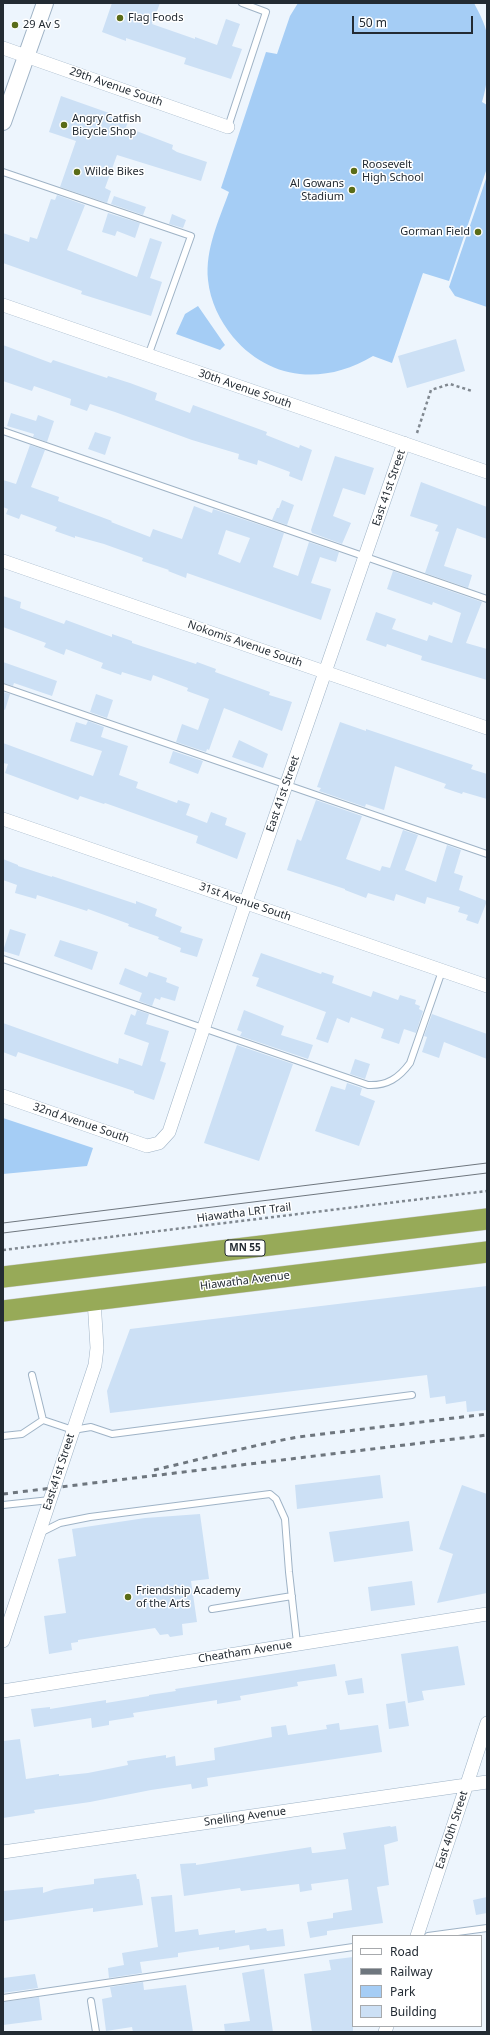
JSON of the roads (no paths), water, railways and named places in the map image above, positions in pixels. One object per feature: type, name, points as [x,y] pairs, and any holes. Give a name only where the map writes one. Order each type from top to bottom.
[{"type":"highway","name":"MN 55","points":[[3,1277],[487,1219]]},
{"type":"highway","name":"Hiawatha Avenue","points":[[3,1311],[487,1252]]},
{"type":"street","points":[[3,122],[45,3]]},
{"type":"street","name":"29th Avenue South","points":[[3,48],[228,127]]},
{"type":"street","name":"30th Avenue South","points":[[3,305],[487,472]]},
{"type":"street","name":"East 41st Street","points":[[159,1143],[169,1132],[325,672],[365,558],[408,445]]},
{"type":"street","name":"Nokomis Avenue South","points":[[3,561],[487,728]]},
{"type":"street","name":"31st Avenue South","points":[[3,819],[487,986]]},
{"type":"street","name":"32nd Avenue South","points":[[3,1096],[147,1146],[159,1143]]},
{"type":"street","name":"East 41st Street","points":[[3,1640],[95,1366],[97,1348],[94,1300]]},
{"type":"street","name":"Cheatham Avenue","points":[[3,1691],[487,1614]]},
{"type":"street","name":"East 40th Street","points":[[417,1935],[487,1723]]},
{"type":"street","name":"Snelling Avenue","points":[[3,1852],[487,1782]]},
{"type":"lane","points":[[228,127],[266,12],[242,3]]},
{"type":"lane","points":[[3,172],[191,236],[148,356]]},
{"type":"lane","points":[[3,431],[365,558],[487,599]]},
{"type":"lane","points":[[3,688],[487,854]]},
{"type":"lane","points":[[3,959],[204,1027],[368,1085],[388,1083],[403,1074],[410,1063],[442,971]]},
{"type":"lane","points":[[32,1375],[43,1420]]},
{"type":"lane","points":[[43,1420],[73,1430],[91,1427],[112,1434],[412,1396]]},
{"type":"lane","points":[[3,1436],[22,1434],[43,1420]]},
{"type":"lane","points":[[39,1533],[60,1522],[270,1494],[276,1499],[285,1518],[297,1644]]},
{"type":"lane","points":[[3,1505],[50,1500]]},
{"type":"lane","points":[[212,1609],[292,1596]]},
{"type":"lane","points":[[435,1935],[487,1928]]},
{"type":"lane","points":[[3,1998],[352,1947]]},
{"type":"lane","points":[[91,2001],[96,2032]]},
{"type":"tram line","points":[[3,1223],[487,1163]]},
{"type":"tram line","points":[[3,1233],[487,1173]]},
{"type":"railway","points":[[154,1470],[244,1448],[298,1437],[487,1414]]},
{"type":"railway","points":[[3,1494],[487,1435]]},
{"type":"place","name":"Flag Foods","points":[[120,18]]},
{"type":"place","name":"29 Av S","points":[[15,25]]},
{"type":"place","name":"Angry Catfish Bicycle Shop","points":[[64,125]]},
{"type":"place","name":"Roosevelt High School","points":[[354,171]]},
{"type":"place","name":"Wilde Bikes","points":[[77,172]]},
{"type":"place","name":"Al Gowans Stadium","points":[[352,190]]},
{"type":"place","name":"Gorman Field","points":[[478,232]]},
{"type":"place","name":"Friendship Academy of the Arts","points":[[128,1597]]}]
